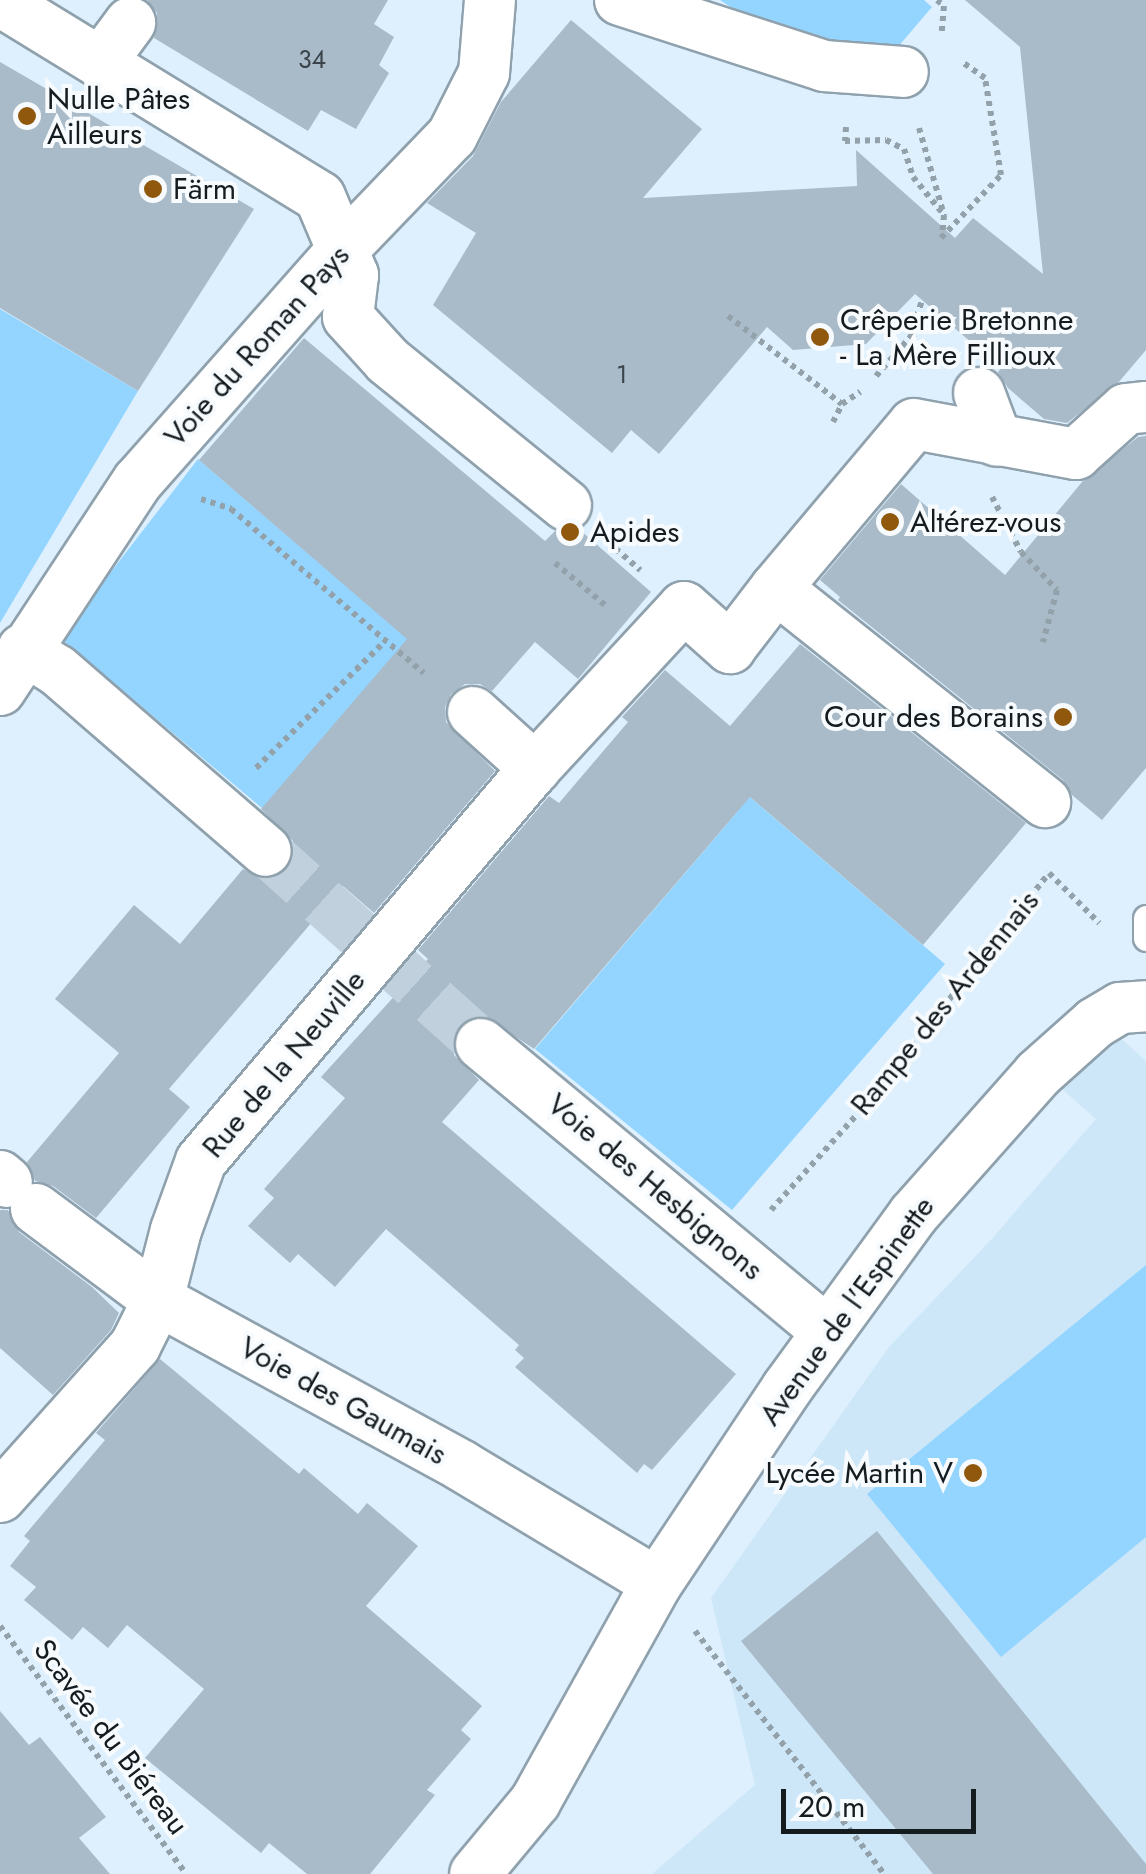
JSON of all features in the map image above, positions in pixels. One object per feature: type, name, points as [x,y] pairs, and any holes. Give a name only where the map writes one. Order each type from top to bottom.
[{"type":"street","name":"Voie du Roman Pays","points":[[12,670],[138,481],[349,261],[452,136],[484,73],[490,0]]},
{"type":"street","points":[[620,0],[824,66],[922,59]]},
{"type":"street","points":[[0,1],[115,42],[320,197],[349,261],[348,317],[388,361],[566,504]]},
{"type":"street","points":[[979,393],[997,441]]},
{"type":"street","points":[[673,599],[730,648],[914,424],[1076,454],[1126,409],[1146,407]]},
{"type":"street","points":[[776,588],[1044,802]]},
{"type":"street","name":"Rue de la Neuville","points":[[0,1497],[135,1346],[158,1300],[201,1161],[534,768],[630,667],[673,599]]},
{"type":"street","points":[[12,670],[57,670],[266,851]]},
{"type":"street","points":[[473,712],[534,768]]},
{"type":"street","name":"Avenue de l'Espinette","points":[[475,1874],[534,1802],[657,1583],[827,1331],[913,1215],[1038,1074],[1096,1023],[1133,1007]]},
{"type":"street","name":"Voie des Hesbignons","points":[[481,1044],[827,1331]]},
{"type":"street","name":"Voie des Gaumais","points":[[14,1189],[158,1300],[462,1466],[657,1583]]},
{"type":"lane","points":[[1146,918],[1146,938]]},
{"type":"path","points":[[937,0],[944,6],[922,59],[944,214],[942,238],[1001,174],[985,78]]},
{"type":"path","points":[[845,141],[886,140],[904,148],[913,177],[944,214]]},
{"type":"path","points":[[728,316],[842,404]]},
{"type":"path","points":[[138,481],[231,509],[383,643],[424,673]]},
{"type":"path","points":[[992,497],[1021,552],[1057,590],[1043,642]]},
{"type":"path","points":[[566,504],[673,599]]},
{"type":"path","points":[[250,775],[383,643]]},
{"type":"path","name":"Rampe des Ardennais","points":[[729,1248],[771,1210],[868,1100],[1049,874],[1091,911],[1115,948],[1133,1007]]},
{"type":"path","points":[[657,1583],[884,1874]]},
{"type":"path","name":"Scavée du Biéreau","points":[[0,1626],[186,1874]]},
{"type":"shaded area","points":[[720,0],[924,0],[932,7],[897,48],[774,36]]},
{"type":"shaded area","points":[[0,309],[138,391],[0,623]]},
{"type":"shaded area","points":[[198,459],[434,661],[262,808],[60,638]]},
{"type":"shaded area","points":[[737,786],[945,964],[732,1210],[535,1049],[738,811]]},
{"type":"shaded area","name":"Lycée Martin V","points":[[1115,1033],[1146,1061],[1146,1874],[652,1874],[755,1785],[711,1598],[889,1347],[988,1243],[1096,1119],[1055,1083]]},
{"type":"shaded area","points":[[1146,1265],[1146,1537],[1001,1657],[867,1494]]},
{"type":"building","points":[[147,0],[388,0],[374,24],[394,37],[379,65],[389,73],[356,129],[321,110],[308,131],[154,38],[157,13]]},
{"type":"building","points":[[965,0],[1146,0],[1146,350],[1118,383],[1067,423],[1044,419],[1008,388],[998,372],[1001,368],[915,294],[866,344],[793,350],[767,327],[659,454],[631,430],[612,453],[433,305],[476,233],[427,203],[473,156],[501,102],[571,20],[702,129],[643,198],[857,186],[856,150],[955,238],[973,218],[1043,274],[1020,47]]},
{"type":"building","points":[[0,62],[254,209],[138,391],[0,308]]},
{"type":"building","points":[[304,338],[545,541],[555,531],[580,530],[651,592],[578,679],[535,642],[492,691],[480,684],[465,684],[451,694],[445,707],[446,722],[495,771],[374,913],[343,886],[169,1089],[190,1107],[96,1218],[53,1186],[35,1181],[27,1162],[119,1053],[55,999],[134,905],[180,944],[243,869],[262,879],[287,870],[294,855],[293,841],[261,809],[407,639],[199,460]]},
{"type":"building","points":[[1146,436],[1146,768],[1102,820],[1072,795],[1063,780],[838,600],[840,597],[820,580],[901,484],[1005,575],[1082,482],[1138,437]]},
{"type":"building","points":[[800,644],[1026,823],[923,945],[750,797],[534,1049],[485,1016],[470,1018],[453,1038],[454,1055],[479,1080],[442,1122],[736,1374],[652,1470],[644,1464],[637,1473],[515,1367],[524,1358],[515,1350],[519,1345],[386,1229],[335,1287],[298,1254],[290,1263],[248,1226],[274,1198],[264,1189],[345,1098],[321,1077],[428,959],[418,950],[549,796],[559,803],[628,722],[622,717],[665,670],[730,726]]},
{"type":"building","points":[[0,1210],[8,1210],[19,1232],[92,1287],[119,1313],[111,1330],[53,1395],[0,1348]]},
{"type":"building","points":[[160,1359],[299,1474],[304,1468],[358,1514],[367,1503],[418,1546],[366,1606],[482,1706],[461,1730],[471,1739],[427,1790],[435,1795],[370,1874],[307,1874],[269,1843],[261,1853],[145,1758],[204,1689],[127,1625],[108,1648],[83,1627],[72,1640],[24,1600],[36,1587],[10,1566],[30,1541],[24,1536],[105,1440],[96,1433]]},
{"type":"building","points":[[877,1531],[1146,1864],[1146,1874],[933,1874],[741,1641]]},
{"type":"building","points":[[0,1711],[29,1745],[40,1737],[106,1817],[79,1838],[110,1874],[0,1874]]},
{"type":"tunnel","points":[[266,851],[481,1044]]},
{"type":"place","name":"Nulle Pâtes Ailleurs","points":[[27,116]]},
{"type":"place","name":"Färm","points":[[153,189]]},
{"type":"place","name":"Crêperie Bretonne - La Mère Fillioux","points":[[820,337]]},
{"type":"place","name":"Altérez-vous","points":[[890,522]]},
{"type":"place","name":"Apides","points":[[570,532]]},
{"type":"place","name":"Cour des Borains","points":[[1063,717]]},
{"type":"place","name":"Lycée Martin V","points":[[973,1473]]}]
